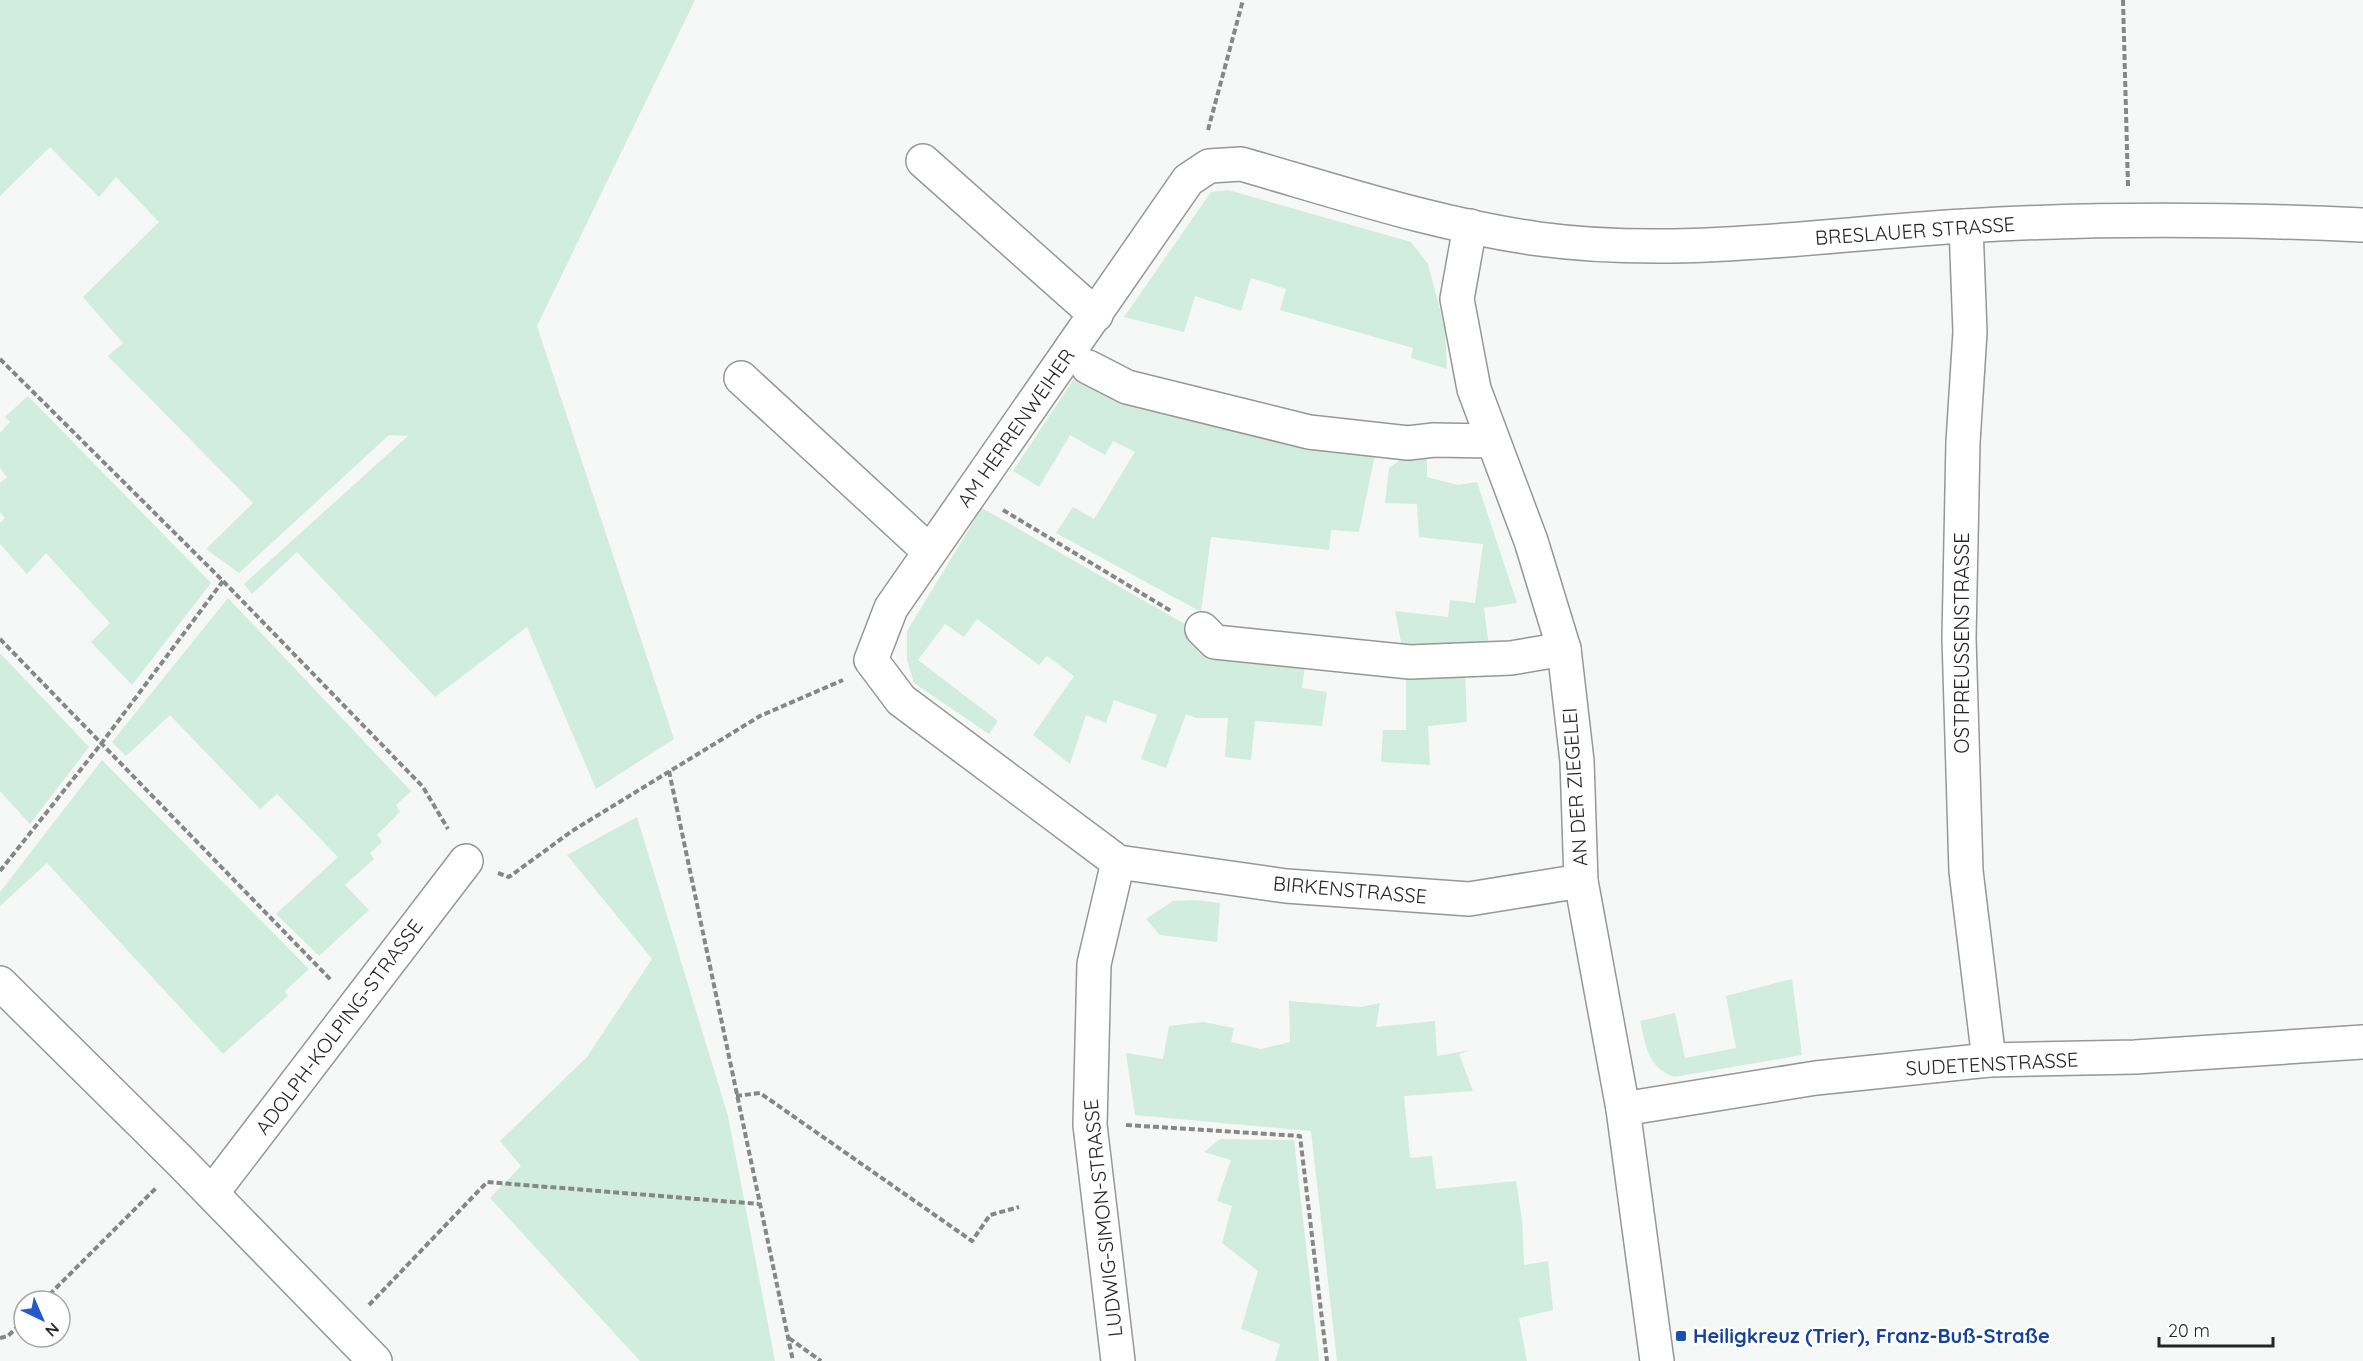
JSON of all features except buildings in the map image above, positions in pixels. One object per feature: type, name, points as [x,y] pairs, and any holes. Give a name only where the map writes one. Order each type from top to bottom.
[{"type":"street","points":[[923,161],[1096,315]]},
{"type":"street","points":[[1209,166],[1241,164],[1431,219],[1470,226]]},
{"type":"street","name":"AM HERRENWEIHER","points":[[1118,862],[902,700],[871,660],[888,614],[929,551],[975,489],[1188,180],[1209,166]]},
{"type":"street","name":"BRESLAUER STRASSE","points":[[1470,226],[1540,239],[1666,248],[1966,226],[2283,221],[2363,225]]},
{"type":"street","name":"AN DER ZIEGELEI","points":[[1470,226],[1457,299],[1474,389],[1532,541],[1564,649],[1577,760],[1581,880],[1623,1109],[1657,1361]]},
{"type":"street","name":"OSTPREUSSENSTRASSE","points":[[1966,226],[1970,332],[1963,442],[1959,650],[1966,871],[1989,1060]]},
{"type":"street","points":[[1088,367],[1127,387],[1309,432],[1408,443],[1434,440],[1492,441]]},
{"type":"street","points":[[741,378],[929,551]]},
{"type":"street","points":[[1202,629],[1215,642],[1410,662],[1511,658],[1564,649]]},
{"type":"street","name":"ADOLPH-KOLPING-STRASSE","points":[[212,1193],[466,861]]},
{"type":"street","name":"BIRKENSTRASSE","points":[[1118,862],[1286,886],[1469,899],[1581,880]]},
{"type":"street","name":"LUDWIG-SIMON-STRASSE","points":[[1118,862],[1094,964],[1090,1125],[1118,1361]]},
{"type":"street","points":[[0,983],[182,1162],[375,1361]]},
{"type":"street","name":"SUDETENSTRASSE","points":[[1623,1109],[1816,1078],[1989,1060],[2135,1057],[2363,1042]]},
{"type":"path","points":[[1209,166],[1208,130],[1243,0]]},
{"type":"path","points":[[2123,0],[2128,193],[2126,222]]},
{"type":"path","points":[[0,359],[223,581],[423,787],[466,861],[509,877],[572,831],[760,716],[852,675]]},
{"type":"path","points":[[975,489],[1014,519],[1178,615],[1188,617],[1202,629]]},
{"type":"path","points":[[0,871],[101,744],[223,581]]},
{"type":"path","points":[[0,639],[355,1005]]},
{"type":"path","points":[[669,771],[793,1361]]},
{"type":"path","points":[[736,1096],[760,1093],[972,1241],[990,1215],[1019,1207]]},
{"type":"path","points":[[1126,1125],[1300,1136],[1327,1361]]},
{"type":"path","points":[[55,1289],[182,1162]]},
{"type":"path","points":[[345,1329],[487,1182],[759,1203]]},
{"type":"path","points":[[788,1337],[821,1361]]},
{"type":"green space","points":[[0,0],[695,0],[537,326],[674,739],[596,789],[527,627],[435,697],[297,552],[252,594],[244,584],[408,436],[389,435],[239,573],[206,549],[253,503],[108,356],[123,343],[83,297],[159,222],[116,177],[99,197],[50,147],[0,196]]},
{"type":"green space","points":[[1228,190],[1411,242],[1428,264],[1445,329],[1447,369],[1411,358],[1413,348],[1280,310],[1286,289],[1251,278],[1241,311],[1195,296],[1184,332],[1124,317],[1211,192]]},
{"type":"green space","points":[[1079,371],[1376,450],[1359,532],[1331,530],[1329,550],[1211,537],[1201,612],[1056,533],[1073,507],[1094,519],[1135,452],[1113,441],[1105,455],[1070,435],[1039,487],[1013,471]]},
{"type":"green space","points":[[28,396],[211,583],[132,685],[91,642],[110,623],[46,553],[27,574],[0,544],[0,523],[5,518],[0,512],[0,483],[7,477],[0,468],[0,433],[10,422],[5,417]]},
{"type":"green space","points":[[1427,452],[1427,477],[1458,485],[1477,482],[1517,603],[1484,608],[1489,647],[1403,652],[1395,611],[1448,617],[1450,600],[1475,603],[1483,544],[1419,537],[1417,504],[1385,503],[1389,468],[1404,457]]},
{"type":"green space","points":[[982,508],[1190,627],[1200,654],[1305,665],[1302,688],[1327,692],[1322,726],[1255,721],[1251,760],[1225,757],[1228,718],[1196,718],[1186,714],[1166,768],[1141,759],[1157,715],[1114,700],[1106,723],[1086,715],[1070,764],[1033,735],[1074,676],[1047,656],[1039,665],[977,619],[964,637],[945,624],[918,660],[998,721],[989,734],[914,683],[907,660],[907,631]]},
{"type":"green space","points":[[228,598],[411,791],[396,805],[400,812],[377,835],[382,842],[370,853],[374,859],[345,885],[369,910],[319,956],[276,914],[338,857],[277,794],[260,809],[170,715],[126,756],[112,742]]},
{"type":"green space","points":[[0,653],[89,747],[30,824],[0,791]]},
{"type":"green space","points":[[1465,670],[1467,722],[1428,726],[1430,765],[1381,762],[1383,730],[1406,730],[1406,672]]},
{"type":"green space","points":[[102,760],[309,969],[285,991],[288,996],[223,1054],[47,863],[0,906],[0,892]]},
{"type":"green space","points":[[637,817],[728,1116],[775,1361],[640,1361],[490,1198],[521,1166],[500,1141],[587,1057],[652,959],[567,855]]},
{"type":"green space","points":[[1194,900],[1220,903],[1217,942],[1160,935],[1146,919],[1173,901]]},
{"type":"green space","points":[[1792,979],[1802,1055],[1674,1077],[1658,1067],[1649,1054],[1640,1021],[1675,1013],[1685,1058],[1736,1048],[1726,996]]},
{"type":"green space","points":[[1289,1001],[1361,1007],[1380,1003],[1376,1027],[1435,1021],[1437,1056],[1471,1050],[1459,1054],[1473,1091],[1404,1096],[1410,1158],[1432,1156],[1436,1189],[1516,1181],[1522,1220],[1524,1265],[1548,1261],[1553,1310],[1519,1318],[1527,1361],[1337,1361],[1311,1131],[1135,1115],[1126,1053],[1163,1059],[1169,1026],[1203,1022],[1234,1028],[1231,1042],[1261,1049],[1290,1042]]},
{"type":"green space","points":[[1220,1139],[1294,1140],[1319,1361],[1275,1361],[1280,1344],[1241,1329],[1258,1271],[1222,1243],[1232,1206],[1217,1201],[1231,1160],[1204,1152]]},
{"type":"place","name":"Heiligkreuz (Trier), Franz-Buß-Straße","points":[[1681,1336]]}]
